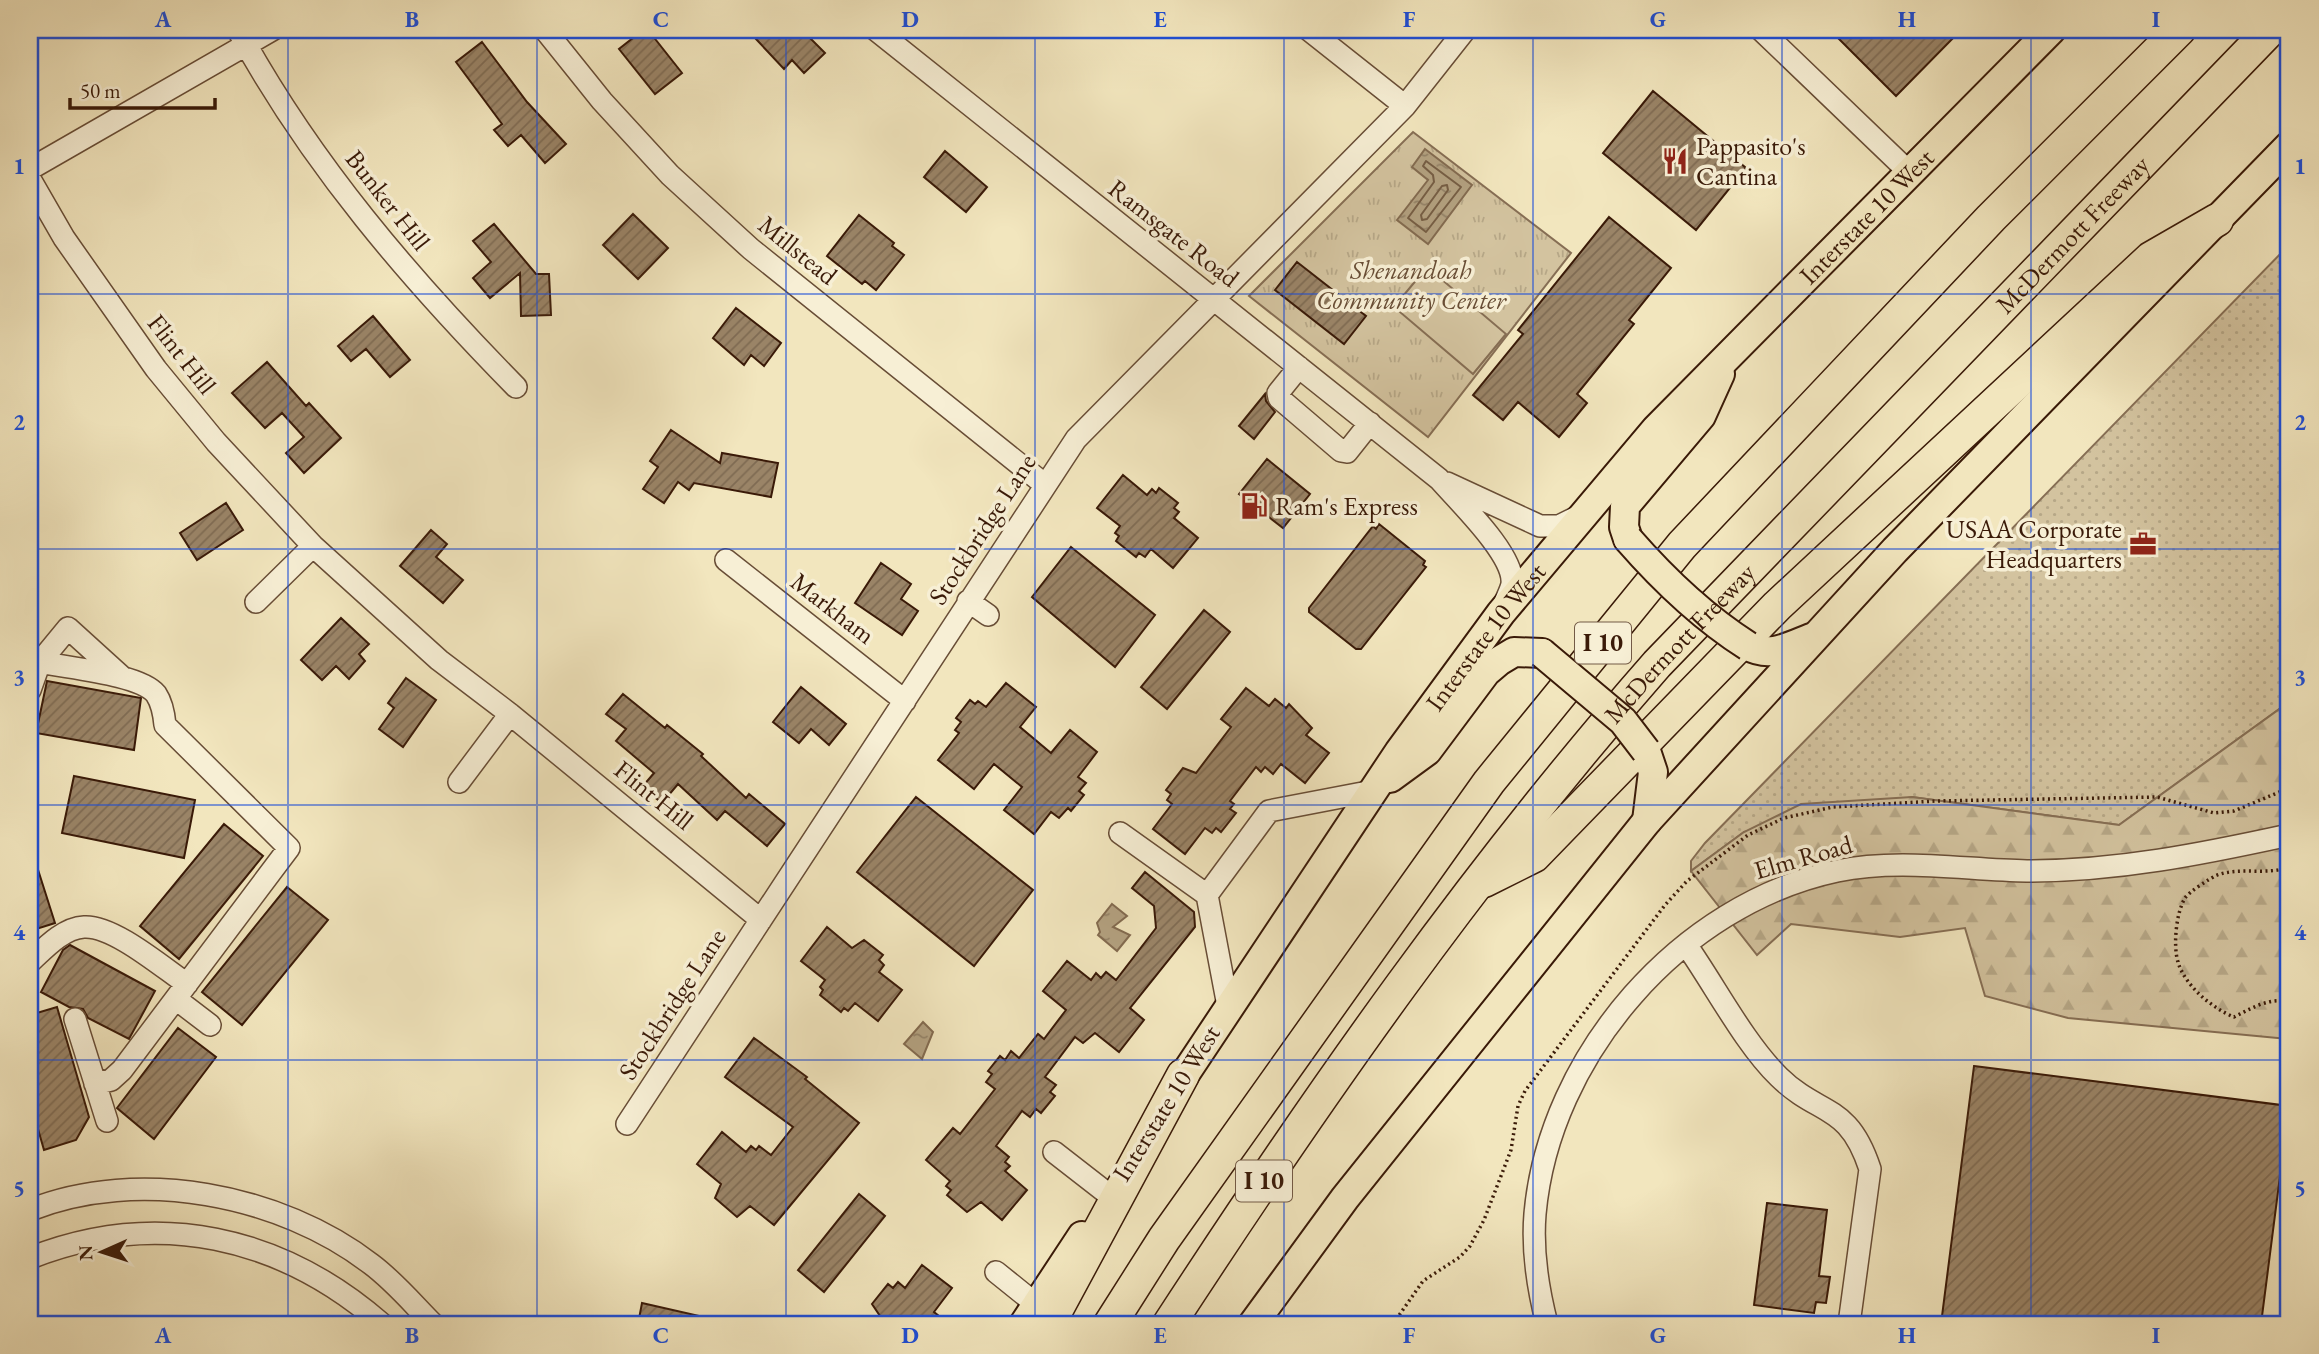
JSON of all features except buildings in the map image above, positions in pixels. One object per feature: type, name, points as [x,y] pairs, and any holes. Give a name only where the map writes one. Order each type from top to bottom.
[{"type":"highway","name":"McDermott Freeway","points":[[1110,1324],[1164,1239],[1489,782],[1682,545],[1991,218],[2179,30]]},
{"type":"highway","name":"McDermott Freeway","points":[[1169,1324],[1360,1038],[1584,747],[1657,664],[2270,30]]},
{"type":"highway","points":[[1474,887],[1534,856],[1777,606],[1960,434],[2151,258],[2217,220]]},
{"type":"highway","points":[[1037,1318],[1183,1076]]},
{"type":"main road","name":"Interstate 10 West","points":[[1037,1318],[1108,1194],[1228,1006],[1373,791],[1501,613],[1656,429],[2051,30]]},
{"type":"main road","points":[[1253,1324],[1345,1198],[1647,821],[1815,636],[2289,146]]},
{"type":"main road","points":[[1726,359],[1701,416],[1625,506],[1624,527],[1628,538],[1646,560],[1748,646],[1762,653],[1779,651],[1815,636]]},
{"type":"main road","points":[[1373,791],[1427,751],[1486,672],[1499,661],[1514,652],[1542,653],[1623,721],[1646,751],[1653,772],[1647,821]]},
{"type":"street","points":[[30,169],[242,37],[272,30]]},
{"type":"street","name":"Millstead","points":[[545,30],[602,101],[670,175],[751,249],[1044,484]]},
{"type":"street","name":"Ramsgate Road","points":[[876,30],[1439,480],[1500,551],[1508,565],[1512,583],[1501,613]]},
{"type":"street","points":[[1309,30],[1405,106]]},
{"type":"street","name":"Stockbridge Lane","points":[[627,1124],[1076,439],[1405,106],[1465,30]]},
{"type":"street","points":[[1761,30],[1910,173]]},
{"type":"street","name":"Bunker Hill","points":[[242,37],[285,109],[335,182],[435,304],[516,387]]},
{"type":"street","points":[[2260,176],[2289,167]]},
{"type":"street","name":"Flint Hill","points":[[30,179],[64,238],[156,369],[216,442],[313,546],[439,660],[510,714],[761,920]]},
{"type":"street","points":[[1299,367],[1278,396],[1341,451],[1347,452],[1370,423]]},
{"type":"street","name":"Ramsgate Road","points":[[1439,480],[1540,526],[1559,526],[1582,515]]},
{"type":"street","points":[[256,602],[313,546]]},
{"type":"street","name":"Markham","points":[[726,560],[905,701]]},
{"type":"street","points":[[968,601],[988,615]]},
{"type":"street","points":[[30,690],[40,662],[68,628],[124,679]]},
{"type":"street","points":[[40,662],[140,682],[155,692],[162,707],[165,725],[289,848],[122,1070],[111,1080],[95,1084]]},
{"type":"street","points":[[459,782],[510,714]]},
{"type":"street","points":[[1208,895],[1269,811],[1373,791]]},
{"type":"street","points":[[1119,833],[1208,895],[1228,1006]]},
{"type":"street","name":"Elm Road","points":[[1547,1324],[1538,1287],[1535,1214],[1551,1133],[1573,1080],[1612,1023],[1657,970],[1715,922],[1768,892],[1837,871],[1885,865],[2027,871],[2097,869],[2162,861],[2289,835]]},
{"type":"street","points":[[30,962],[57,938],[82,926],[107,930],[182,991],[210,1025]]},
{"type":"street","points":[[1687,946],[1756,1050],[1780,1078],[1848,1122],[1863,1146],[1870,1169],[1849,1324]]},
{"type":"street","points":[[75,1019],[107,1121]]},
{"type":"street","points":[[1055,1152],[1108,1194]]},
{"type":"street","points":[[30,1210],[85,1194],[127,1191],[188,1192],[253,1205],[349,1249],[373,1265],[433,1324]]},
{"type":"street","points":[[30,1258],[82,1241],[118,1235],[192,1234],[261,1251],[295,1265],[357,1303],[382,1324]]},
{"type":"street","points":[[996,1272],[1037,1318]]},
{"type":"path","points":[[1393,1324],[1423,1281],[1460,1257],[1470,1246],[1485,1220],[1511,1150],[1518,1106],[1525,1091],[1664,905],[1687,881],[1748,835],[1784,818],[1833,807],[2157,797],[2214,813],[2234,811],[2289,790]]},
{"type":"path","points":[[2289,867],[2277,872],[2247,871],[2216,876],[2185,898],[2177,926],[2178,962],[2196,990],[2216,1010],[2234,1017],[2256,1006],[2284,1000],[2289,1003]]},
{"type":"green space","name":"Shenandoah Community Center","points":[[1413,132],[1571,253],[1428,437],[1249,296]]},
{"type":"green space","points":[[2289,245],[2289,702],[2119,825],[1912,797],[1744,832],[1691,871],[1691,861],[1705,843]]},
{"type":"green space","points":[[1427,267],[1506,334],[1473,374],[1394,307]]},
{"type":"green space","points":[[2289,702],[2289,1039],[2068,1018],[1985,996],[1965,928],[1900,937],[1791,924],[1757,955],[1691,871],[1744,832],[1801,804],[1912,797],[2119,825]]},
{"type":"water","points":[[1425,149],[1472,185],[1428,244],[1397,220],[1428,180],[1412,167]]},
{"type":"water","points":[[1112,904],[1127,916],[1113,927],[1130,935],[1117,951],[1098,935],[1100,932],[1097,923]]},
{"type":"water","points":[[923,1022],[933,1032],[922,1059],[904,1044]]},
{"type":"place","name":"Pappasito's Cantina","points":[[1675,161]]},
{"type":"place","name":"Ram's Express","points":[[1254,506]]},
{"type":"place","name":"USAA Corporate Headquarters","points":[[2143,544]]}]
